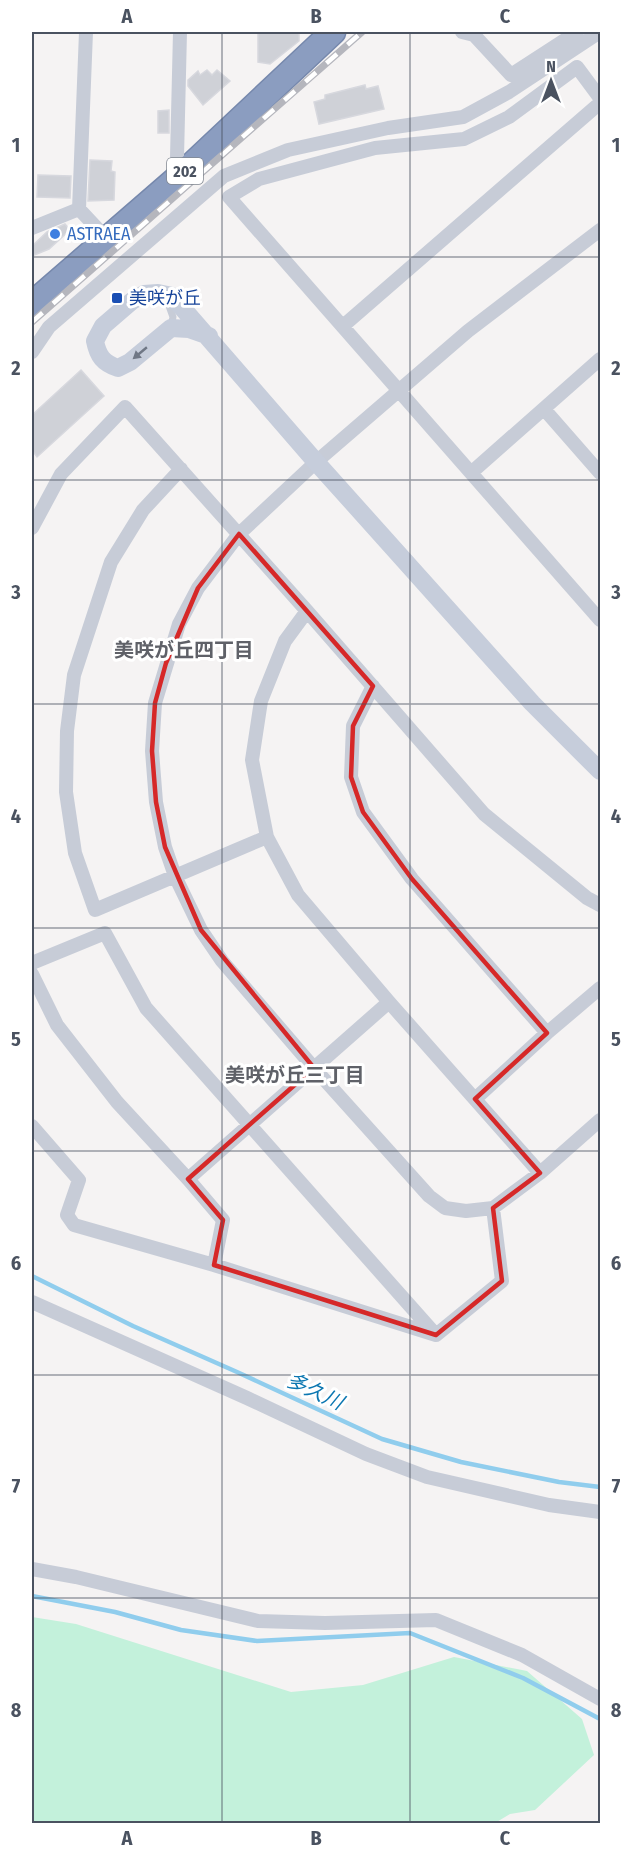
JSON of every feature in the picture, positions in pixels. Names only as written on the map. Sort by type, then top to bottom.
[{"type":"highway","name":"202","points":[[32,304],[182,174],[333,32]]},
{"type":"street","points":[[86,32],[79,209],[108,240]]},
{"type":"street","points":[[180,32],[177,157],[182,174]]},
{"type":"street","points":[[462,32],[482,35],[511,75],[577,32]]},
{"type":"street","points":[[32,352],[49,327],[224,176],[288,150],[388,129],[463,117],[509,92],[600,32]]},
{"type":"street","points":[[343,326],[600,100],[577,67],[509,117],[464,138],[375,148],[259,179],[229,197],[600,621]]},
{"type":"street","points":[[32,228],[79,209]]},
{"type":"street","points":[[600,230],[468,331],[316,462],[239,534],[198,588],[179,624],[155,703],[152,751],[156,802],[165,847],[201,930],[222,961],[429,1196],[445,1208],[466,1211],[493,1208],[540,1173],[600,1120]]},
{"type":"street","points":[[209,336],[189,329],[171,328],[130,362],[118,368],[105,363],[97,352],[94,341],[103,326],[132,301],[144,294],[158,293],[172,296],[209,336],[316,462],[532,703],[600,771]]},
{"type":"street","points":[[471,472],[600,359]]},
{"type":"street","points":[[32,528],[38,501],[125,407],[484,814],[587,898],[600,905]]},
{"type":"street","points":[[544,409],[600,473]]},
{"type":"street","points":[[181,469],[142,510],[111,562],[74,675],[67,731],[66,792],[75,853],[94,910],[267,837]]},
{"type":"street","points":[[307,611],[285,640],[261,700],[252,760],[267,837],[298,895],[540,1173]]},
{"type":"street","points":[[373,686],[353,726],[351,777],[363,812],[412,879],[547,1033]]},
{"type":"street","points":[[32,963],[105,933],[146,1008],[436,1335]]},
{"type":"street","points":[[32,974],[57,1025],[117,1102],[223,1220],[214,1265]]},
{"type":"street","points":[[475,1099],[600,988]]},
{"type":"street","points":[[188,1179],[389,1002]]},
{"type":"street","points":[[32,1126],[79,1180],[67,1215],[74,1225],[214,1265],[436,1335]]},
{"type":"street","points":[[436,1335],[502,1281],[493,1208]]},
{"type":"street","points":[[32,1302],[366,1454],[427,1477],[549,1505],[600,1512]]},
{"type":"street","points":[[32,1569],[76,1577],[258,1621],[325,1623],[436,1620],[522,1655],[600,1699]]},
{"type":"lane","points":[[158,293],[170,305],[173,317],[171,328]]},
{"type":"highlighted area","points":[[239,534],[373,686],[353,726],[351,777],[363,812],[412,879],[547,1033],[475,1099],[540,1173],[493,1208],[502,1281],[436,1335],[214,1265],[223,1220],[188,1179],[314,1068],[201,930],[165,847],[156,802],[152,751],[155,703],[166,663],[198,588]]},
{"type":"green space","points":[[32,1617],[76,1624],[291,1692],[363,1685],[454,1657],[527,1671],[582,1719],[594,1755],[535,1810],[510,1814],[495,1823],[32,1823]]},
{"type":"building","points":[[258,32],[299,32],[299,41],[270,64],[258,62]]},
{"type":"building","points":[[207,70],[212,75],[217,70],[230,81],[203,105],[188,86],[188,80],[198,71],[200,75]]},
{"type":"building","points":[[365,85],[366,89],[378,86],[384,109],[319,124],[314,102],[325,99],[325,95]]},
{"type":"building","points":[[169,110],[169,133],[158,133],[158,111]]},
{"type":"building","points":[[90,160],[112,161],[111,171],[115,172],[114,200],[88,201]]},
{"type":"building","points":[[38,175],[71,176],[70,198],[37,197]]},
{"type":"building","name":"ASTRAEA","points":[[65,224],[70,230],[49,249],[32,256],[32,246],[47,232]]},
{"type":"building","points":[[81,370],[104,396],[37,457],[32,450],[32,415]]},
{"type":"waterway","name":"多久川","points":[[32,1276],[133,1326],[382,1439],[461,1462],[559,1482],[600,1487]]},
{"type":"waterway","points":[[32,1596],[115,1612],[181,1630],[257,1641],[410,1633],[523,1678],[600,1719]]},
{"type":"railway","points":[[32,322],[362,32]]},
{"type":"place","name":"ASTRAEA","points":[[55,234]]},
{"type":"place","name":"美咲が丘","points":[[117,298]]},
{"type":"district","name":"美咲が丘四丁目","points":[[184,650]]},
{"type":"district","name":"美咲が丘三丁目","points":[[295,1075]]}]
